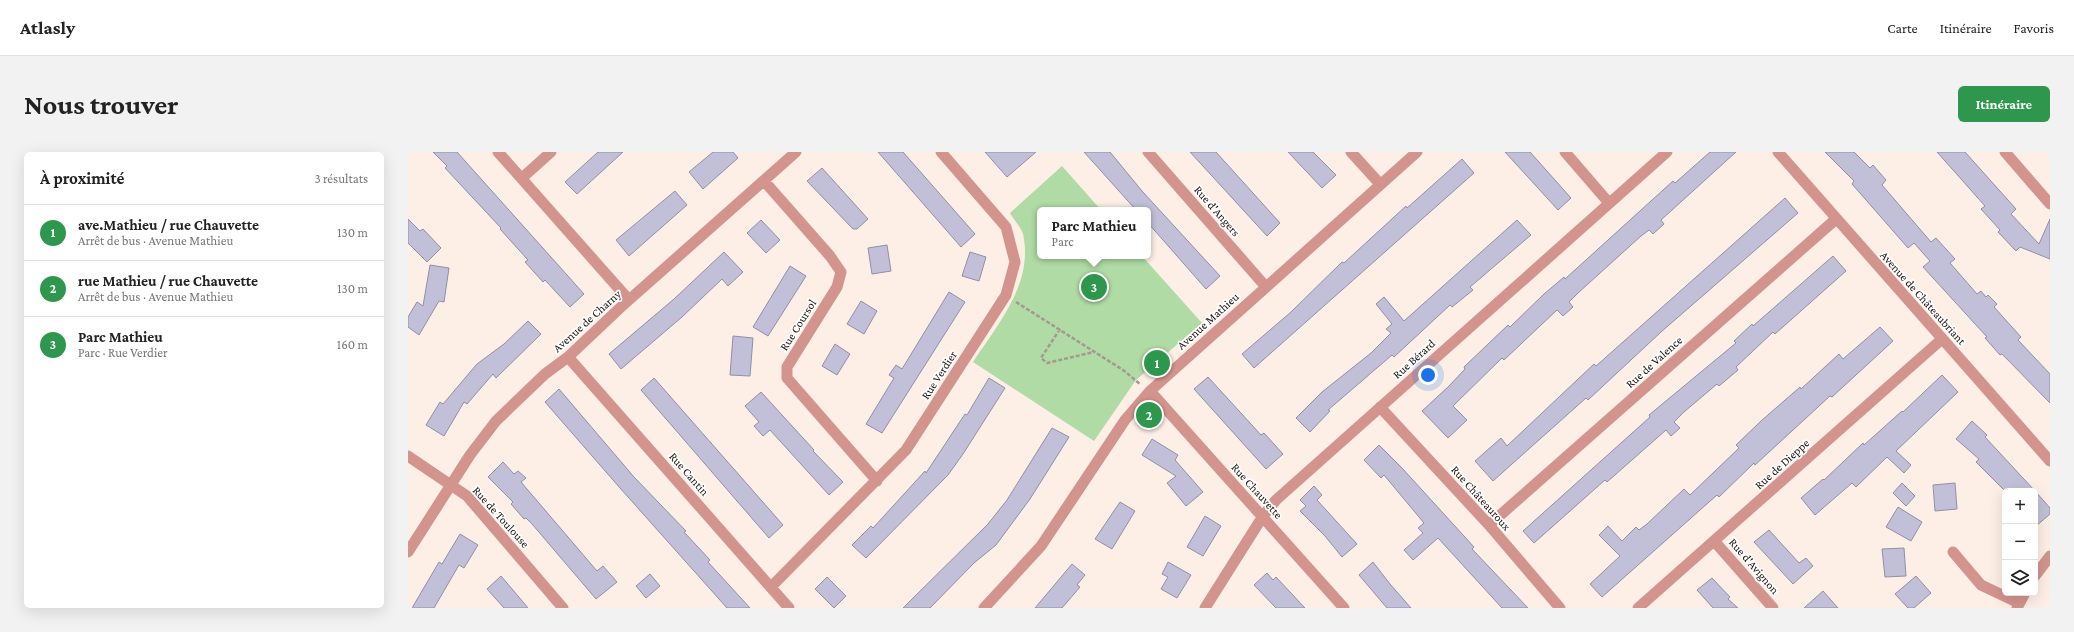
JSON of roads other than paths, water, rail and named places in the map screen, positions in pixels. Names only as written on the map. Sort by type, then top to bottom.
[{"type":"street","points":[[498,152],[629,300]]},
{"type":"street","points":[[522,178],[552,152]]},
{"type":"street","name":"Avenue de Charny","points":[[408,552],[470,455],[496,421],[545,374],[568,357],[629,300],[796,152]]},
{"type":"street","name":"Rue Verdier","points":[[771,587],[906,450],[1006,295],[1015,262],[1006,226],[941,152]]},
{"type":"street","name":"Rue d'Angers","points":[[1148,152],[1266,287]]},
{"type":"street","points":[[1351,152],[1380,184]]},
{"type":"street","name":"Avenue Mathieu","points":[[984,608],[1041,546],[1125,420],[1150,391],[1417,152]]},
{"type":"street","points":[[1565,152],[1609,203]]},
{"type":"street","name":"Rue Bérard","points":[[1205,608],[1263,516],[1276,500],[1667,152]]},
{"type":"street","name":"Avenue de Châteaubriant","points":[[1778,152],[2050,461]]},
{"type":"street","points":[[2005,152],[2050,204]]},
{"type":"street","name":"Rue Coursol","points":[[764,181],[830,256],[840,272],[837,287],[787,366],[787,378],[877,481]]},
{"type":"street","name":"Rue de Valence","points":[[1489,526],[1836,219]]},
{"type":"street","name":"Rue de Dieppe","points":[[1638,608],[1942,339]]},
{"type":"street","name":"Rue Cantin","points":[[568,357],[789,608]]},
{"type":"street","name":"Rue Chauvette","points":[[1150,391],[1344,608]]},
{"type":"street","name":"Rue Châteauroux","points":[[1380,407],[1489,526],[1560,608]]},
{"type":"street","name":"Rue de Toulouse","points":[[408,456],[467,496],[563,608]]},
{"type":"street","name":"Rue d'Avignon","points":[[1714,542],[1773,608]]},
{"type":"street","points":[[1953,552],[1981,585],[2018,606],[2023,596]]},
{"type":"street","points":[[2038,572],[2050,556]]},
{"type":"place","name":"Parc Mathieu","points":[[1094,287]]},
{"type":"place","name":"ave.Mathieu / rue Chauvette","points":[[1157,363]]},
{"type":"place","name":"rue Mathieu / rue Chauvette","points":[[1149,415]]}]
